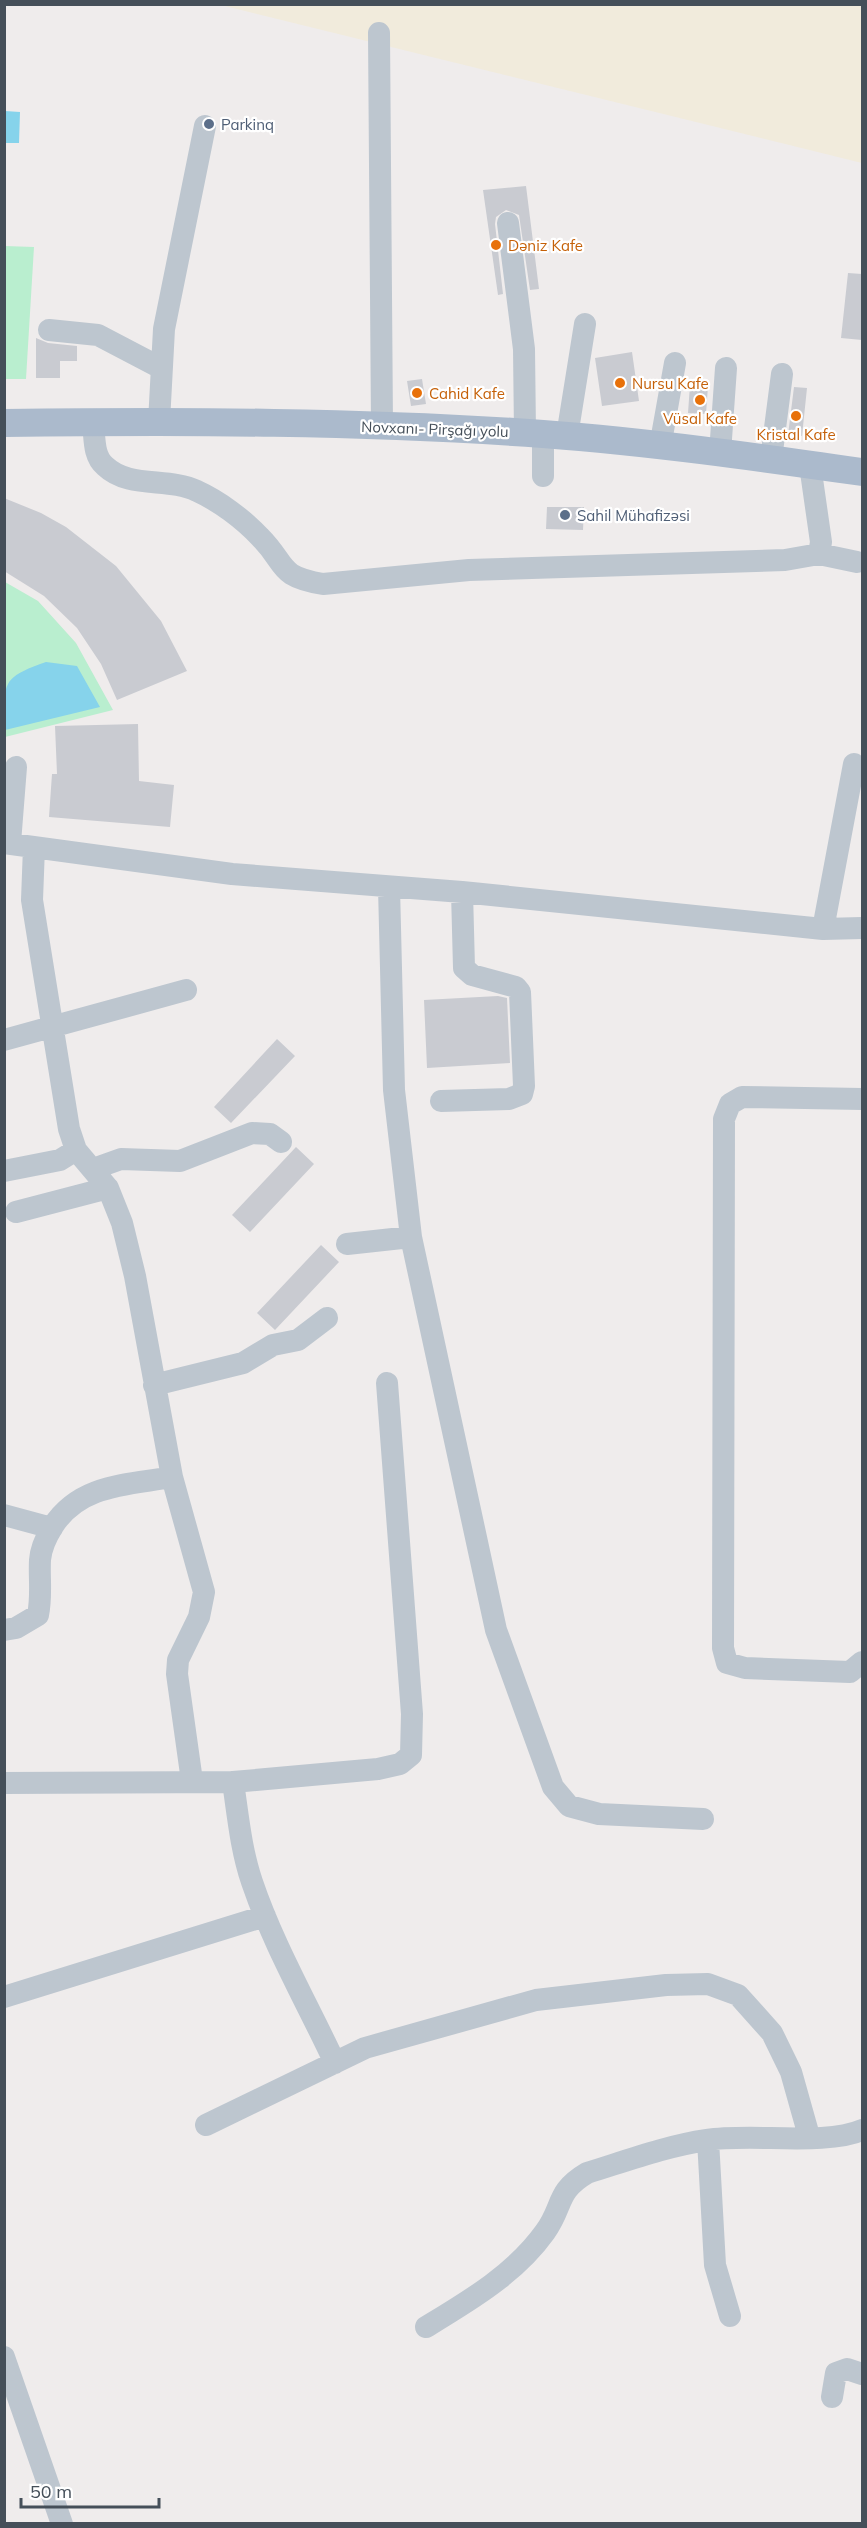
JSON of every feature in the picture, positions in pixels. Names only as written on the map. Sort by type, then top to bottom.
[{"type":"main road","name":"Novxanı- Pirşağı yolu","points":[[4,423],[159,422],[382,426],[545,434],[771,459],[862,472]]},
{"type":"street","points":[[379,33],[382,426]]},
{"type":"street","points":[[159,422],[161,368],[168,300],[205,126]]},
{"type":"street","points":[[508,223],[524,349],[545,434],[543,476]]},
{"type":"street","points":[[545,434],[585,324]]},
{"type":"street","points":[[49,330],[98,335],[161,368]]},
{"type":"street","points":[[660,447],[675,363]]},
{"type":"street","points":[[720,453],[726,368]]},
{"type":"street","points":[[771,459],[782,374]]},
{"type":"street","points":[[93,423],[97,455],[104,465],[120,477],[196,490],[242,520],[262,538],[285,570],[300,580],[323,584],[469,570],[785,560],[819,554],[856,562]]},
{"type":"street","points":[[810,465],[820,542],[819,554]]},
{"type":"street","points":[[824,929],[854,764]]},
{"type":"street","points":[[16,767],[7,843],[232,874],[462,892],[824,929],[862,928]]},
{"type":"street","points":[[34,847],[32,900],[69,1129],[76,1150],[108,1188],[122,1223],[135,1276],[172,1477],[204,1592],[199,1617],[178,1660],[177,1674],[192,1781]]},
{"type":"street","points":[[389,887],[394,1090],[411,1237],[496,1630],[553,1787],[569,1806],[599,1814],[703,1819]]},
{"type":"street","points":[[441,1101],[509,1099],[522,1094],[524,1086],[520,992],[516,987],[472,975],[464,968],[462,892]]},
{"type":"street","points":[[4,1040],[186,990]]},
{"type":"street","points":[[862,1100],[742,1097],[730,1104],[724,1119],[723,1636],[727,1663],[745,1668],[850,1672],[862,1662]]},
{"type":"street","points":[[93,1169],[121,1159],[180,1161],[252,1133],[270,1134],[281,1142]]},
{"type":"street","points":[[4,1171],[60,1160],[76,1150]]},
{"type":"street","points":[[16,1212],[108,1188]]},
{"type":"street","points":[[347,1244],[411,1237]]},
{"type":"street","points":[[154,1385],[243,1363],[273,1345],[298,1340],[327,1317]]},
{"type":"street","points":[[4,1783],[233,1782],[378,1769],[400,1764],[411,1755],[412,1714],[387,1383]]},
{"type":"street","points":[[4,1630],[16,1628],[38,1615],[41,1601],[40,1559],[45,1539],[61,1513],[82,1496],[96,1491],[172,1477]]},
{"type":"street","points":[[4,1515],[52,1528]]},
{"type":"street","points":[[233,1782],[242,1842],[265,1916],[335,2063]]},
{"type":"street","points":[[4,1997],[265,1916]]},
{"type":"street","points":[[206,2125],[366,2048],[536,2000],[666,1985],[708,1984],[738,1995],[772,2034],[791,2072],[809,2136]]},
{"type":"street","points":[[426,2327],[492,2286],[547,2230],[570,2182],[587,2173],[708,2140],[853,2134],[862,2130]]},
{"type":"street","points":[[708,2140],[715,2265],[730,2316]]},
{"type":"street","points":[[4,2357],[62,2523]]},
{"type":"street","points":[[832,2397],[836,2373],[840,2370],[862,2374]]},
{"type":"green space","points":[[5,246],[34,247],[26,379],[5,379]]},
{"type":"green space","points":[[5,582],[38,601],[76,643],[113,710],[5,737]]},
{"type":"sand","points":[[221,5],[862,5],[862,163]]},
{"type":"water","points":[[5,111],[20,112],[19,143],[5,143]]},
{"type":"water","points":[[46,662],[77,666],[100,707],[5,730],[5,692],[8,684],[20,673]]},
{"type":"building","points":[[526,186],[539,289],[530,290],[519,215],[506,210],[496,217],[495,224],[503,294],[498,295],[483,190]]},
{"type":"building","points":[[848,273],[862,274],[862,340],[841,338]]},
{"type":"building","points":[[36,338],[48,343],[77,346],[77,361],[60,361],[60,378],[36,378]]},
{"type":"building","points":[[632,352],[639,401],[602,406],[595,358]]},
{"type":"building","points":[[422,379],[426,404],[411,406],[407,381]]},
{"type":"building","points":[[690,385],[708,386],[706,414],[688,413]]},
{"type":"building","points":[[794,387],[807,388],[802,436],[788,435]]},
{"type":"building","points":[[4,498],[41,513],[66,527],[116,566],[161,621],[187,671],[117,700],[101,664],[77,628],[44,596],[4,571]]},
{"type":"building","points":[[547,507],[584,507],[583,530],[546,529]]},
{"type":"building","points":[[138,724],[139,781],[174,785],[170,827],[49,817],[52,774],[57,774],[55,726]]},
{"type":"building","points":[[498,996],[507,998],[510,1063],[427,1068],[424,1000]]},
{"type":"building","points":[[277,1039],[295,1056],[231,1123],[214,1107]]},
{"type":"building","points":[[296,1147],[314,1164],[250,1232],[232,1215]]},
{"type":"building","points":[[321,1245],[339,1262],[275,1330],[257,1313]]},
{"type":"place","name":"Parkinq","points":[[209,124]]},
{"type":"place","name":"Dəniz Kafe","points":[[496,245]]},
{"type":"place","name":"Nursu Kafe","points":[[620,383]]},
{"type":"place","name":"Cahid Kafe","points":[[417,393]]},
{"type":"place","name":"Vüsal Kafe","points":[[700,400]]},
{"type":"place","name":"Kristal Kafe","points":[[796,416]]},
{"type":"place","name":"Sahil Mühafizəsi","points":[[565,515]]}]
